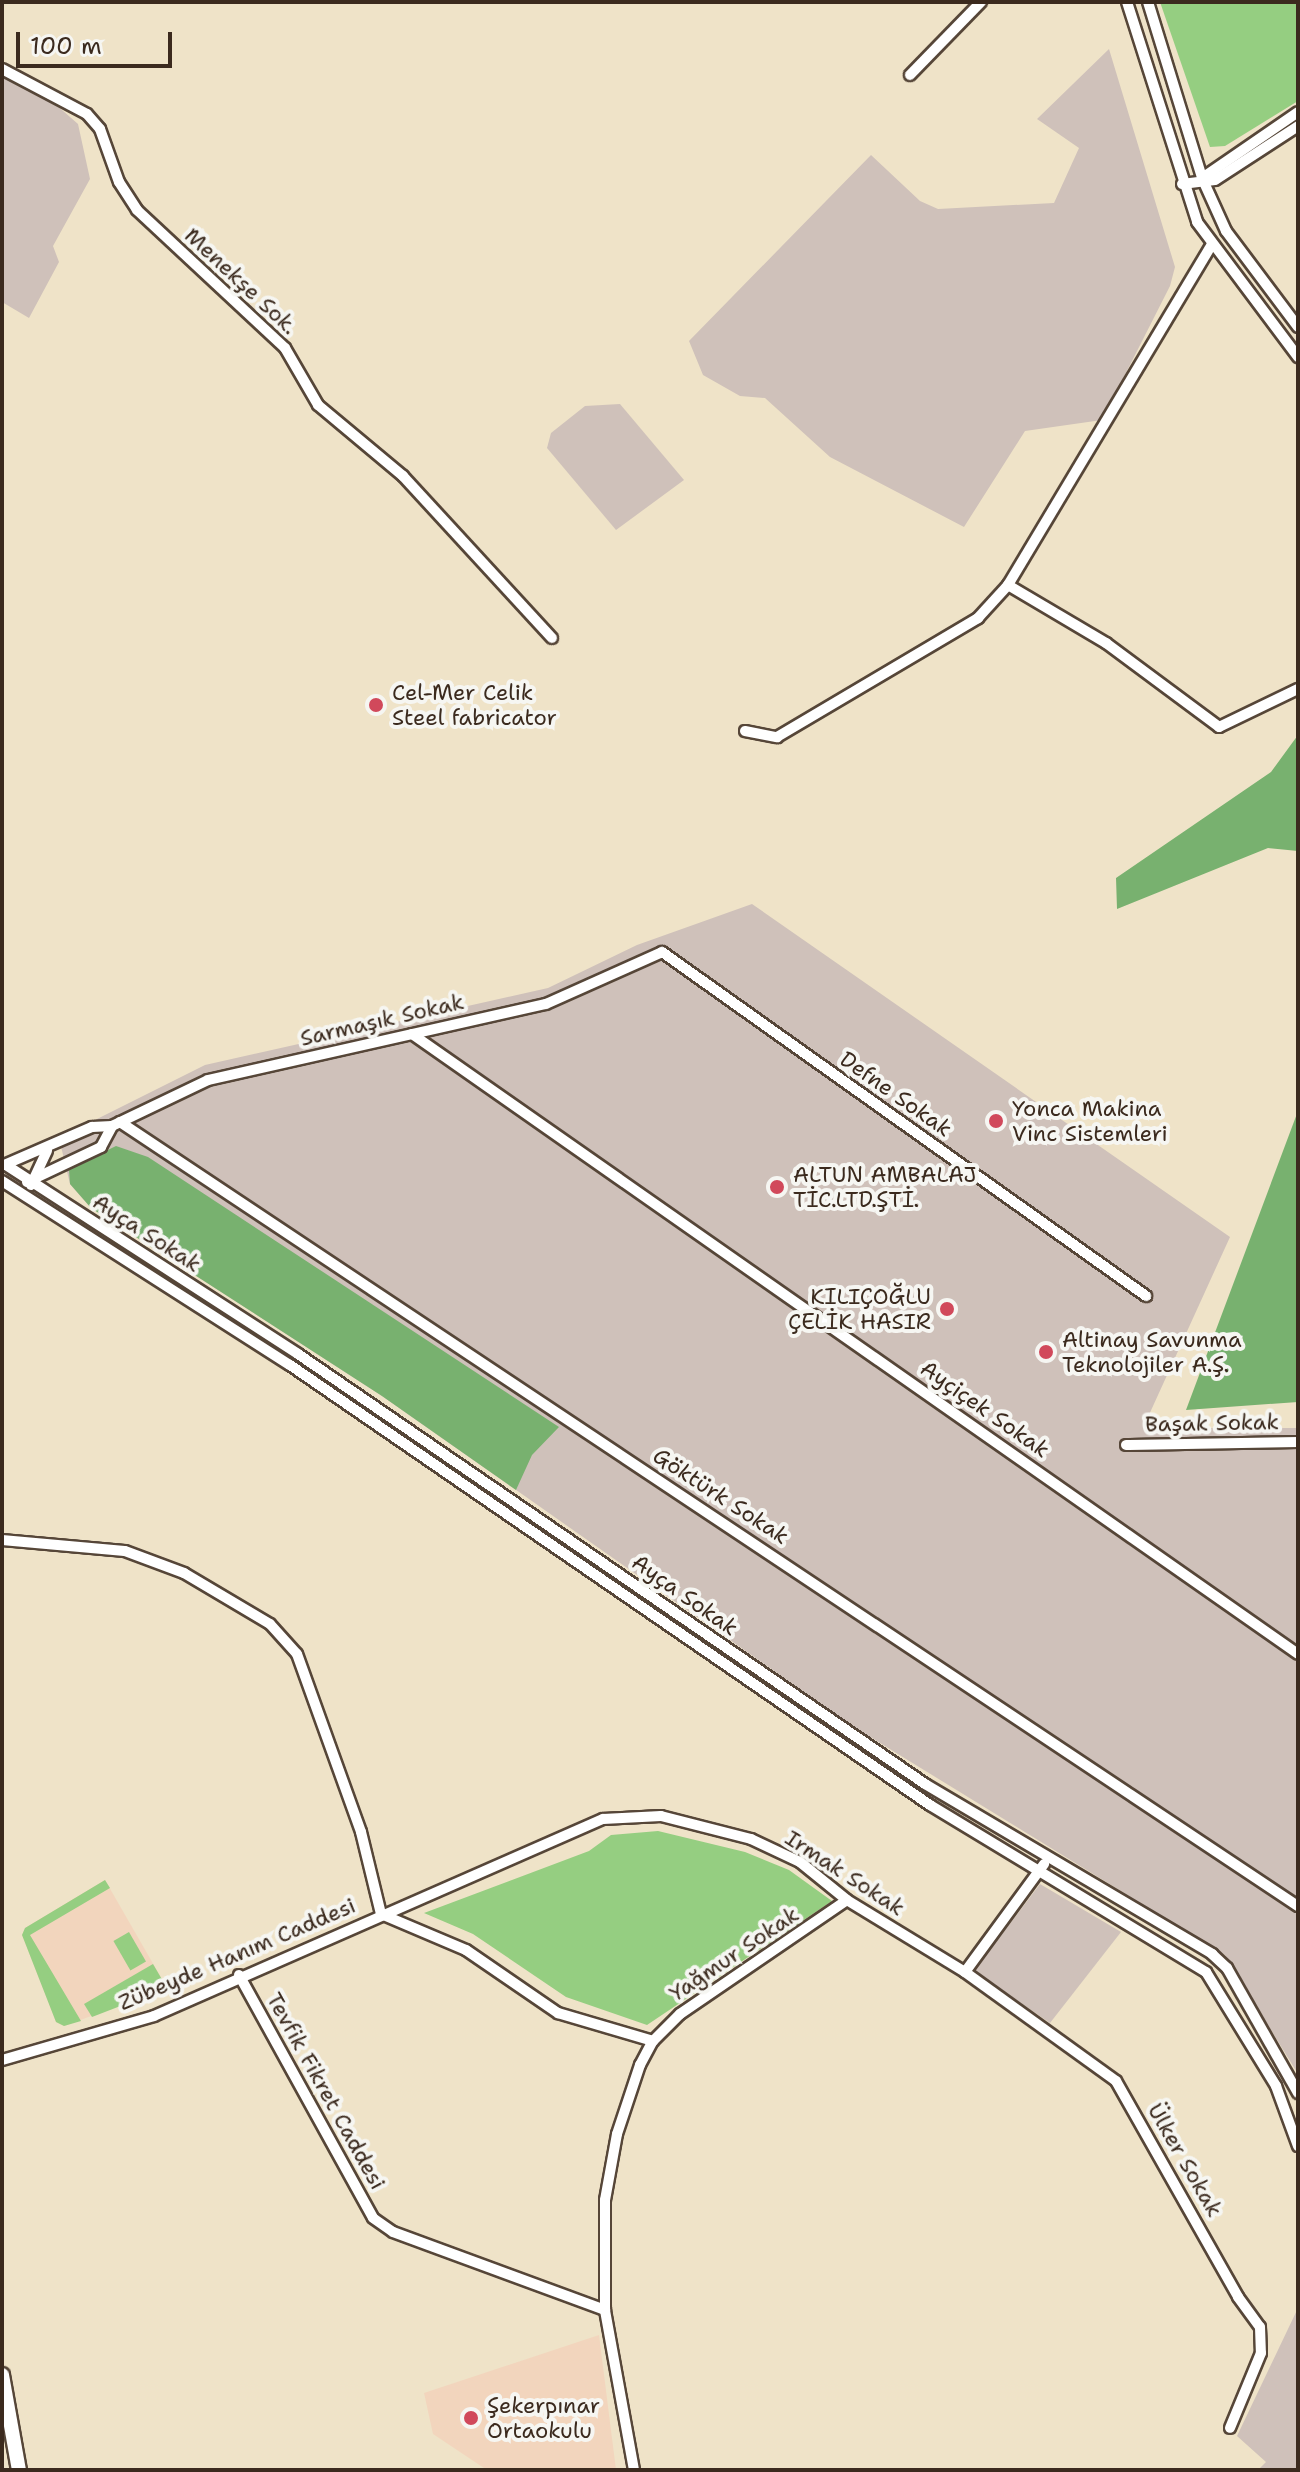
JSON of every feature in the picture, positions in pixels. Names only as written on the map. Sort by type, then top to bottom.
[{"type":"main road","points":[[2,2375],[19,2470]]},
{"type":"street","points":[[910,75],[981,2]]},
{"type":"street","points":[[1127,2],[1182,184],[1212,244],[1298,357]]},
{"type":"street","points":[[1148,2],[1202,178],[1229,236],[1298,327]]},
{"type":"street","name":"Menekşe Sok.","points":[[2,69],[87,114],[100,129],[119,182],[137,210],[285,348],[318,405],[403,476],[552,638]]},
{"type":"street","points":[[1182,184],[1202,178],[1298,112]]},
{"type":"street","points":[[1202,178],[1215,180],[1298,126]]},
{"type":"street","points":[[745,731],[777,737],[978,618],[1008,585],[1212,244]]},
{"type":"street","points":[[1008,585],[1106,643],[1219,727],[1298,689]]},
{"type":"street","name":"Sarmaşık Sokak","points":[[4,1165],[92,1127],[116,1124],[208,1080],[546,1004],[662,952]]},
{"type":"street","name":"Defne Sokak","points":[[662,952],[1146,1296]]},
{"type":"street","name":"Ayçiçek Sokak","points":[[412,1034],[1298,1654]]},
{"type":"street","name":"Sarmaşık Sokak","points":[[5,1182],[30,1181],[58,1170],[101,1147],[116,1124]]},
{"type":"street","name":"Göktürk Sokak","points":[[116,1124],[1298,1906]]},
{"type":"street","points":[[45,1206],[30,1181],[48,1148]]},
{"type":"street","name":"Ayça Sokak","points":[[4,1165],[298,1354],[925,1784],[1212,1954],[1227,1968],[1298,2093]]},
{"type":"street","points":[[57,1197],[51,1181],[58,1170]]},
{"type":"street","name":"Ayça Sokak","points":[[5,1182],[290,1365],[837,1742],[1206,1972],[1276,2086],[1298,2146]]},
{"type":"street","name":"Başak Sokak","points":[[1126,1445],[1298,1442]]},
{"type":"street","points":[[2,1540],[125,1551],[184,1573],[270,1624],[297,1654],[361,1832],[381,1914]]},
{"type":"street","points":[[561,1551],[569,1540]]},
{"type":"street","name":"Irmak Sokak","points":[[381,1914],[603,1819],[661,1816],[751,1839],[800,1862],[847,1900],[965,1972]]},
{"type":"street","points":[[965,1972],[1048,1858]]},
{"type":"street","name":"Yağmur Sokak","points":[[634,2470],[605,2310],[605,2200],[617,2134],[653,2041],[680,2014],[847,1900]]},
{"type":"street","name":"Zübeyde Hanım Caddesi","points":[[2,2060],[154,2016],[239,1975],[381,1914],[466,1950],[558,2013],[653,2041]]},
{"type":"street","name":"Ülker Sokak","points":[[965,1972],[1116,2081],[1238,2297],[1260,2327],[1261,2353],[1230,2428]]},
{"type":"street","name":"Tevfik Fikret Caddesi","points":[[239,1975],[373,2218],[393,2232],[605,2310]]},
{"type":"shaded area","points":[[1109,49],[1175,267],[1170,286],[1102,420],[1025,431],[964,527],[830,457],[765,398],[740,396],[703,375],[689,341],[871,155],[920,201],[938,209],[1054,203],[1079,148],[1037,119]]},
{"type":"shaded area","points":[[2,76],[54,103],[78,124],[90,179],[53,246],[59,262],[29,318],[2,302]]},
{"type":"shaded area","points":[[620,404],[684,480],[616,530],[547,448],[551,433],[585,406]]},
{"type":"shaded area","points":[[752,904],[1230,1237],[1143,1428],[1298,1428],[1298,2074],[1225,1955],[854,1727],[382,1396],[91,1208],[70,1184],[59,1138],[205,1065],[548,988],[637,945]]},
{"type":"shaded area","points":[[105,1880],[167,1988],[64,2026],[56,2022],[22,1935],[25,1928]]},
{"type":"shaded area","points":[[1040,1884],[1121,1932],[1050,2023],[974,1971]]},
{"type":"shaded area","points":[[1298,2308],[1298,2470],[1258,2470],[1266,2462],[1237,2436]]},
{"type":"shaded area","points":[[599,2335],[616,2470],[487,2470],[433,2434],[424,2393]]},
{"type":"green space","points":[[1160,2],[1298,2],[1298,101],[1225,146],[1210,147]]},
{"type":"green space","points":[[1298,735],[1298,851],[1268,848],[1117,909],[1116,878],[1271,772]]},
{"type":"green space","points":[[1298,1111],[1298,1402],[1186,1410]]},
{"type":"green space","points":[[116,1146],[148,1157],[559,1427],[532,1455],[516,1490],[382,1396],[91,1208],[70,1184],[69,1169]]},
{"type":"green space","points":[[658,1831],[745,1852],[789,1870],[832,1901],[647,2025],[566,1997],[473,1934],[424,1913],[589,1851],[611,1835]]},
{"type":"green space","points":[[105,1880],[110,1888],[30,1935],[81,2021],[64,2026],[56,2022],[22,1935],[25,1928]]},
{"type":"green space","points":[[129,1932],[146,1961],[130,1970],[113,1941]]},
{"type":"green space","points":[[153,1964],[167,1988],[92,2017],[84,2004]]},
{"type":"place","name":"Cel-Mer Celik Steel fabricator","points":[[376,705]]},
{"type":"place","name":"Yonca Makina Vinc Sistemleri","points":[[996,1121]]},
{"type":"place","name":"ALTUN AMBALAJ TİC.LTD.ŞTİ.","points":[[777,1187]]},
{"type":"place","name":"KILIÇOĞLU ÇELİK HASIR","points":[[947,1309]]},
{"type":"place","name":"Altinay Savunma Teknolojiler A.Ş.","points":[[1046,1352]]},
{"type":"place","name":"Şekerpınar Ortaokulu","points":[[471,2418]]}]
